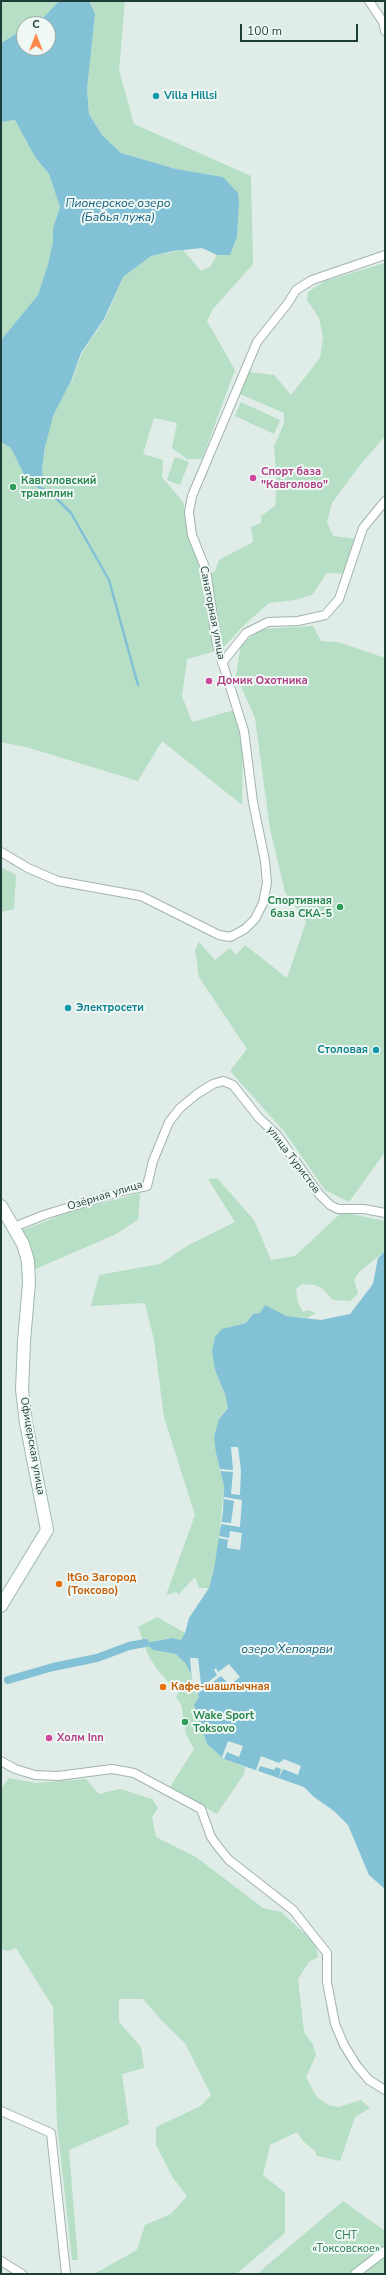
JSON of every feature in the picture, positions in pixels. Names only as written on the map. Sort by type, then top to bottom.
[{"type":"street","points":[[369,1],[383,22],[385,31]]},
{"type":"street","name":"Санаторная улица","points":[[1,852],[28,868],[58,881],[141,896],[219,935],[230,937],[245,929],[256,919],[263,903],[267,883],[265,861],[253,802],[244,731],[222,663],[210,608],[206,570],[192,535],[189,523],[192,496],[202,469],[257,342],[288,303],[296,290],[312,280],[385,254]]},
{"type":"street","points":[[222,663],[246,633],[268,622],[298,621],[325,615],[339,600],[363,528],[379,506],[385,501]]},
{"type":"street","name":"улица Туристов","points":[[213,1084],[223,1081],[232,1085],[259,1118],[277,1135],[319,1194],[330,1205],[338,1209],[364,1209],[385,1213]]},
{"type":"street","name":"Озёрная улица","points":[[14,1227],[44,1215],[122,1191],[147,1186],[155,1155],[169,1122],[180,1108],[213,1084]]},
{"type":"street","name":"Офицерская улица","points":[[1,1206],[23,1244],[28,1261],[29,1283],[24,1341],[22,1390],[26,1423],[47,1530],[1,1606]]},
{"type":"street","points":[[1,1761],[15,1769],[35,1775],[58,1776],[112,1769],[134,1773],[201,1809],[210,1838],[218,1848],[229,1860],[293,1910],[327,1953],[327,1982],[334,2024],[344,2045],[357,2066],[368,2080],[385,2090]]},
{"type":"street","points":[[1,2112],[51,2133],[66,2274]]},
{"type":"street","points":[[355,2274],[385,2251]]},
{"type":"street","points":[[1,2261],[22,2274]]},
{"type":"green space","points":[[1,1],[59,1],[45,16],[16,16],[16,34],[1,43]]},
{"type":"green space","points":[[89,1],[125,1],[119,70],[134,124],[251,176],[253,264],[213,309],[207,321],[235,370],[202,459],[187,459],[172,448],[177,423],[154,418],[143,454],[163,460],[162,477],[183,502],[192,544],[202,561],[216,651],[187,659],[182,696],[192,722],[234,710],[243,731],[242,805],[162,741],[138,781],[26,747],[1,742],[1,442],[11,448],[28,483],[42,470],[48,430],[53,416],[71,381],[76,384],[72,380],[82,353],[105,319],[123,277],[151,256],[183,250],[201,271],[210,267],[217,255],[230,255],[237,237],[239,205],[223,177],[176,169],[121,153],[102,135],[89,114],[87,89],[88,59],[95,14]]},
{"type":"green space","points":[[15,120],[35,157],[49,174],[60,207],[53,228],[53,242],[48,264],[38,295],[1,340],[1,122]]},
{"type":"green space","points":[[385,263],[385,436],[360,465],[332,503],[327,522],[333,536],[358,539],[347,574],[327,573],[312,595],[295,600],[269,603],[242,627],[225,646],[220,647],[210,575],[215,571],[219,560],[253,542],[251,527],[261,523],[261,516],[275,506],[277,482],[274,447],[284,423],[284,413],[240,394],[248,372],[274,375],[291,395],[320,358],[323,337],[319,318],[307,300],[308,292],[325,281]]},
{"type":"green space","points":[[241,402],[280,420],[274,434],[235,416]]},
{"type":"green space","points":[[175,457],[189,462],[180,485],[167,480]]},
{"type":"green space","name":"Спортивная база СКА-5","points":[[313,626],[321,641],[338,642],[385,658],[385,1152],[349,1202],[325,1190],[284,1131],[230,1071],[247,1049],[199,977],[195,950],[199,942],[215,960],[230,948],[236,955],[245,945],[287,978],[306,922],[285,892],[270,829],[255,718],[236,675],[241,644],[262,629]]},
{"type":"green space","points":[[1,867],[16,875],[14,909],[1,912]]},
{"type":"green space","points":[[217,1178],[254,1220],[271,1260],[295,1256],[342,1212],[385,1221],[385,1251],[359,1272],[354,1280],[358,1294],[350,1301],[333,1300],[323,1289],[315,1285],[302,1284],[296,1289],[298,1303],[303,1312],[307,1310],[316,1313],[307,1318],[286,1316],[265,1306],[260,1313],[253,1314],[246,1323],[222,1329],[215,1370],[225,1394],[228,1407],[219,1419],[216,1453],[224,1486],[217,1560],[209,1588],[199,1588],[195,1577],[179,1594],[176,1592],[166,1595],[195,1515],[164,1417],[154,1340],[145,1303],[91,1306],[99,1275],[160,1264],[187,1246],[235,1222],[208,1179]]},
{"type":"green space","points":[[140,1193],[138,1220],[114,1235],[33,1270],[32,1249],[23,1230],[75,1210]]},
{"type":"green space","points":[[157,1617],[185,1633],[181,1640],[172,1638],[153,1641],[153,1650],[176,1654],[186,1664],[199,1697],[194,1705],[207,1744],[224,1759],[245,1767],[244,1774],[217,1814],[170,1787],[194,1749],[186,1734],[181,1704],[176,1697],[178,1693],[156,1668],[148,1655],[138,1627]]},
{"type":"green space","points":[[9,1778],[36,1783],[86,1779],[99,1794],[120,1789],[152,1799],[158,1808],[152,1817],[156,1837],[196,1857],[263,1908],[281,1912],[315,1943],[318,1957],[309,1962],[298,1979],[304,2032],[313,2045],[316,2055],[306,2077],[316,2096],[328,2105],[339,2107],[361,2100],[370,2108],[355,2117],[340,2161],[317,2156],[315,2151],[303,2141],[297,2132],[270,2145],[263,2175],[285,2193],[285,2233],[236,2274],[94,2274],[137,2250],[145,2225],[171,2214],[187,2196],[173,2178],[156,2145],[156,2127],[201,2106],[211,2095],[185,2043],[163,2022],[143,1999],[119,1999],[119,2022],[141,2047],[144,2068],[122,2074],[129,2124],[69,2150],[78,2260],[72,2260],[57,2123],[53,2007],[16,1948],[8,1951],[1,1949],[1,1788]]},
{"type":"green space","name":"СНТ «Токсовское»","points":[[343,2201],[385,2231],[385,2274],[257,2274]]},
{"type":"water","name":"Пионерское озеро (Бабья лужа)","points":[[59,1],[89,1],[95,14],[87,89],[89,114],[102,135],[121,153],[176,169],[223,177],[238,193],[239,205],[237,237],[230,255],[217,255],[202,248],[173,251],[151,256],[123,277],[104,319],[81,353],[71,381],[53,416],[45,447],[42,470],[45,484],[36,485],[28,483],[11,448],[1,442],[1,340],[38,295],[48,264],[53,242],[53,228],[60,207],[49,174],[35,157],[15,120],[1,122],[1,43],[16,34],[16,56],[56,56],[56,16],[45,16]]},
{"type":"water","name":"озеро Хепоярви","points":[[385,1251],[385,1889],[369,1875],[348,1825],[334,1811],[314,1797],[304,1787],[224,1759],[207,1744],[194,1705],[199,1697],[186,1664],[176,1654],[153,1650],[145,1643],[172,1638],[181,1640],[185,1633],[189,1618],[209,1588],[214,1569],[223,1512],[224,1486],[216,1453],[214,1437],[219,1419],[228,1408],[225,1394],[215,1370],[212,1351],[215,1337],[222,1329],[246,1323],[253,1314],[260,1313],[265,1305],[286,1316],[321,1320],[350,1314],[373,1284],[378,1258]]},
{"type":"pier","points":[[231,1447],[238,1447],[241,1470],[240,1495],[231,1494],[233,1472],[220,1471],[220,1469],[233,1470]]},
{"type":"pier","points":[[224,1497],[242,1500],[240,1527],[221,1524],[221,1522],[231,1523],[234,1501],[224,1499]]},
{"type":"pier","points":[[230,1531],[242,1533],[240,1550],[227,1548],[228,1540],[219,1538],[219,1536],[229,1538]]},
{"type":"pier","points":[[190,1658],[198,1658],[201,1684],[195,1685],[192,1682]]},
{"type":"pier","points":[[229,1664],[240,1677],[230,1685],[221,1676],[197,1694],[196,1692],[217,1675],[214,1670],[216,1668],[218,1672]]},
{"type":"pier","points":[[228,1741],[243,1746],[239,1757],[227,1752],[224,1759],[222,1757]]},
{"type":"pier","points":[[261,1756],[279,1763],[284,1759],[301,1766],[298,1775],[283,1769],[279,1778],[281,1769],[276,1767],[274,1770],[260,1766],[258,1771],[256,1770]]},
{"type":"waterway","points":[[36,485],[54,496],[71,513],[109,580],[138,685]]},
{"type":"waterway","points":[[8,1680],[53,1667],[97,1658],[129,1646],[145,1643]]},
{"type":"place","name":"Villa Hillsi","points":[[156,96]]},
{"type":"place","name":"Спорт база \"Кавголово\"","points":[[253,478]]},
{"type":"place","name":"Кавголовский трамплин","points":[[13,487]]},
{"type":"place","name":"Домик Охотника","points":[[209,681]]},
{"type":"place","name":"Спортивная база СКА-5","points":[[340,907]]},
{"type":"place","name":"Электросети","points":[[68,1008]]},
{"type":"place","name":"Столовая","points":[[376,1050]]},
{"type":"place","name":"ItGo Загород (Токсово)","points":[[59,1584]]},
{"type":"place","name":"Кафе-шашлычная","points":[[163,1687]]},
{"type":"place","name":"Wake Sport Toksovo","points":[[185,1722]]},
{"type":"place","name":"Холм Inn","points":[[49,1738]]}]
